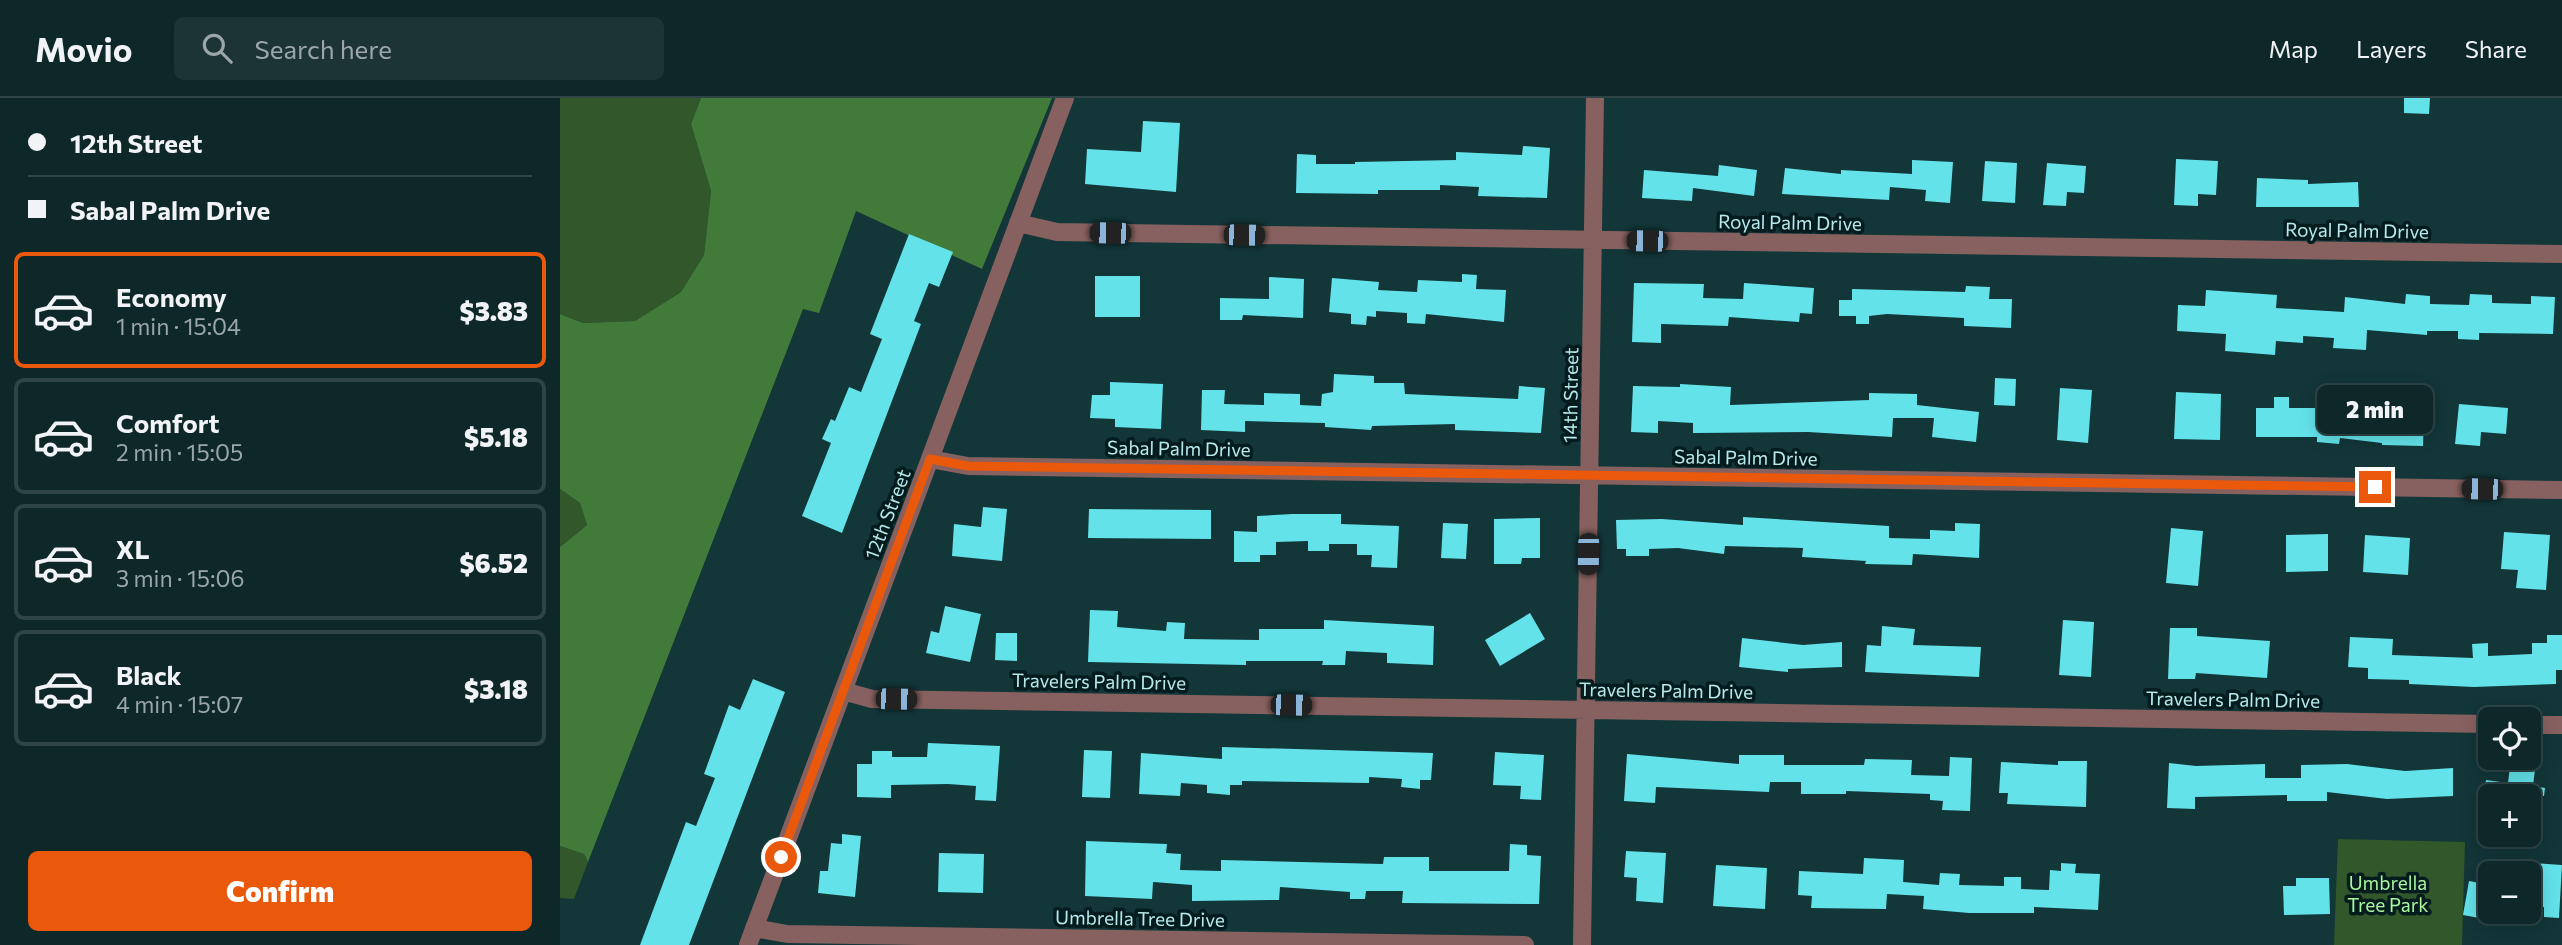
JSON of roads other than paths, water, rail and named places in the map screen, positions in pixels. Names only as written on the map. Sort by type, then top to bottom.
[{"type":"street","name":"12th Street","points":[[748,945],[1066,98]]},
{"type":"street","name":"14th Street","points":[[1582,945],[1595,98]]},
{"type":"street","name":"Royal Palm Drive","points":[[1018,223],[1056,232],[2562,254]]},
{"type":"street","name":"Sabal Palm Drive","points":[[930,459],[968,466],[2562,490]]},
{"type":"street","name":"Travelers Palm Drive","points":[[843,691],[872,699],[2478,724]]},
{"type":"street","points":[[2541,725],[2562,725]]},
{"type":"street","name":"Umbrella Tree Drive","points":[[754,928],[788,934],[1525,945]]},
{"type":"park label","name":"Umbrella Tree Park","points":[[2388,893]]}]
